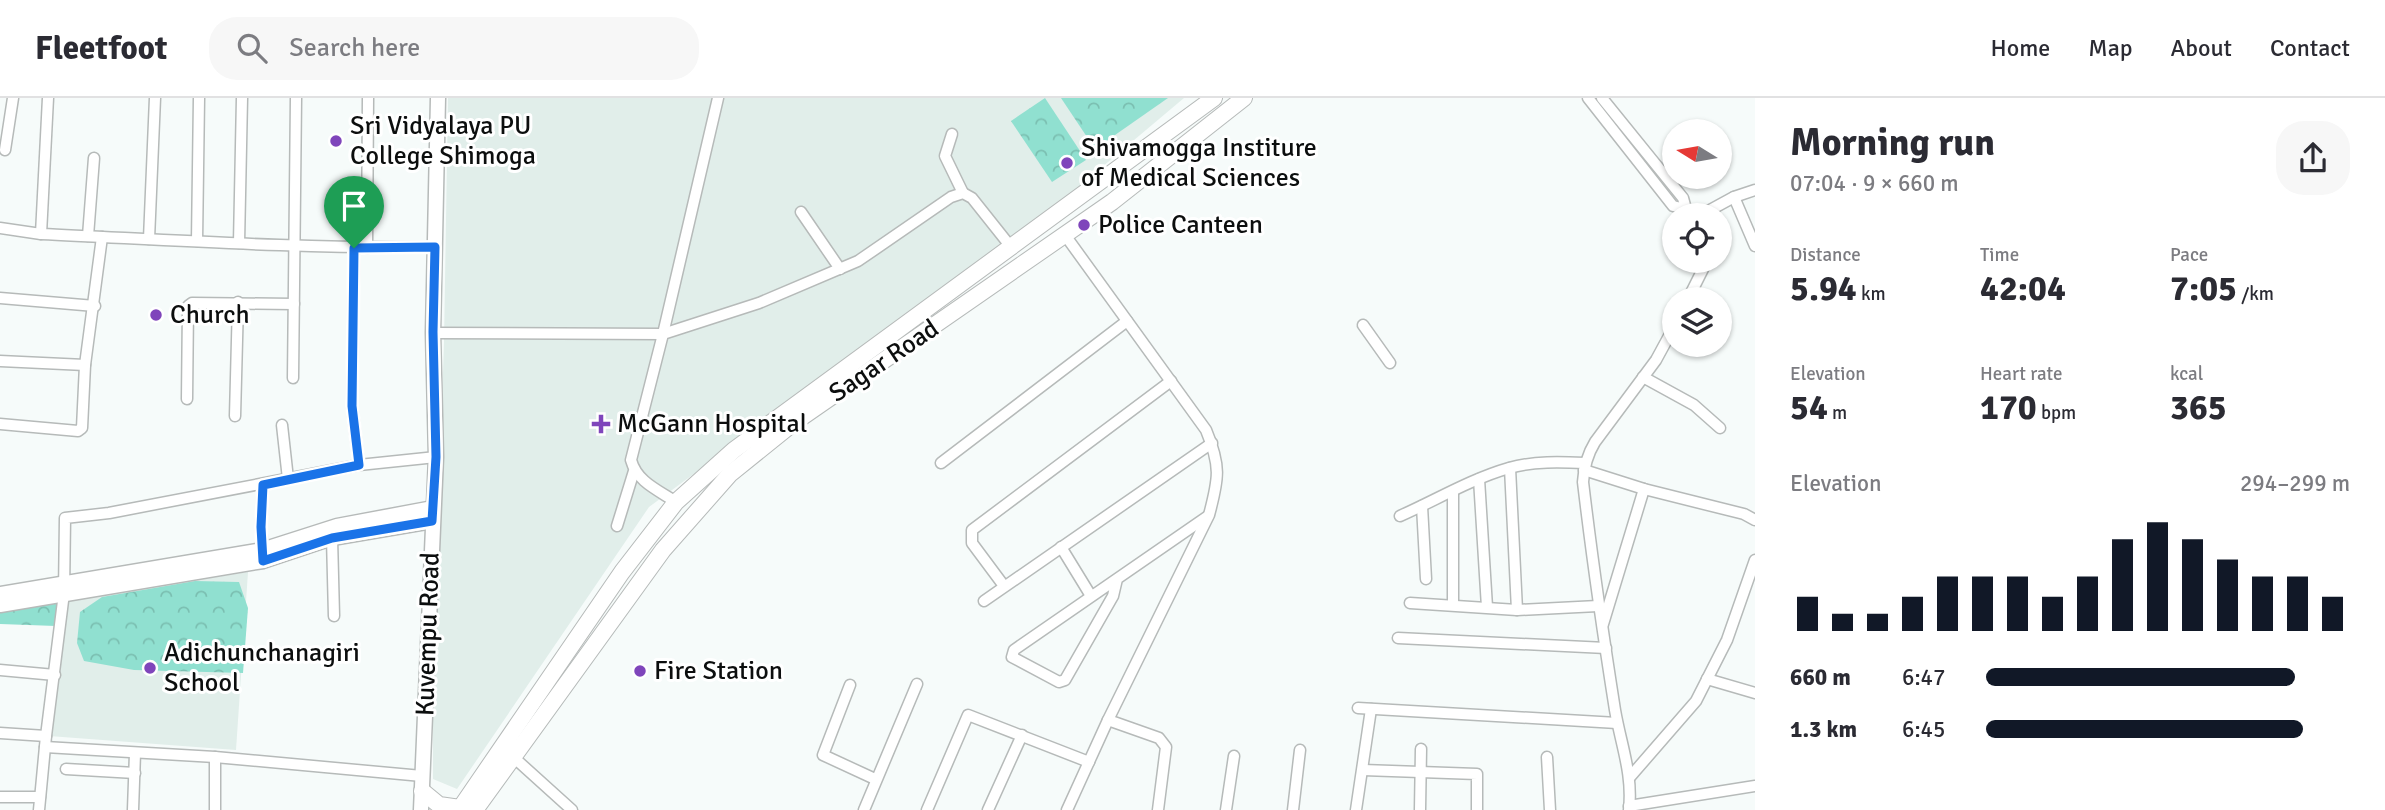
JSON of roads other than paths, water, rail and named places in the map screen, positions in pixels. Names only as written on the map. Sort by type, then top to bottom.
[{"type":"highway","name":"Sagar Road","points":[[508,753],[610,588],[676,502],[734,450],[1214,98]]},
{"type":"highway","name":"Sagar Road","points":[[465,810],[663,550],[730,474],[792,424],[1112,202],[1244,98]]},
{"type":"highway","points":[[422,784],[439,805],[465,810]]},
{"type":"main road","name":"Kuvempu Road","points":[[421,810],[436,457],[433,332],[438,98]]},
{"type":"main road","points":[[0,594],[64,588],[262,555],[432,514]]},
{"type":"main road","points":[[262,555],[337,526],[432,514]]},
{"type":"main road","points":[[0,605],[64,588]]},
{"type":"street","points":[[5,150],[13,98]]},
{"type":"street","points":[[41,234],[48,98]]},
{"type":"street","points":[[149,239],[155,98]]},
{"type":"street","points":[[197,241],[200,98]]},
{"type":"street","points":[[239,243],[242,98]]},
{"type":"street","points":[[293,378],[296,98]]},
{"type":"street","points":[[367,248],[368,98]]},
{"type":"street","points":[[676,502],[642,480],[634,471],[631,460],[718,98]]},
{"type":"street","points":[[1588,98],[1671,203]]},
{"type":"street","points":[[1602,98],[1686,203]]},
{"type":"street","points":[[952,134],[945,156],[963,193],[972,198],[1011,247]]},
{"type":"street","points":[[88,236],[94,158]]},
{"type":"street","points":[[1723,203],[1755,190]]},
{"type":"street","points":[[433,332],[663,334],[760,303],[858,261],[951,197],[963,193]]},
{"type":"street","points":[[1734,197],[1755,246]]},
{"type":"street","points":[[801,212],[840,269]]},
{"type":"street","points":[[0,228],[41,234],[239,243],[354,248],[435,247]]},
{"type":"street","points":[[1065,235],[1206,430],[1216,454],[1218,480],[1209,515],[1067,810]]},
{"type":"street","points":[[0,424],[81,431],[85,365],[102,237]]},
{"type":"street","points":[[354,248],[352,406],[359,465]]},
{"type":"street","points":[[0,298],[94,306]]},
{"type":"street","points":[[187,399],[188,306],[192,303],[238,302],[294,304]]},
{"type":"street","points":[[235,416],[238,302]]},
{"type":"street","points":[[941,463],[1127,321]]},
{"type":"street","points":[[1363,325],[1390,363]]},
{"type":"street","points":[[1662,349],[1595,442],[1584,466],[1583,482],[1598,606],[1617,723],[1630,777],[1629,808],[1755,786]]},
{"type":"street","points":[[0,361],[85,365]]},
{"type":"street","points":[[1643,377],[1695,405],[1720,428]]},
{"type":"street","points":[[1004,586],[972,542],[972,530],[1171,382]]},
{"type":"street","points":[[282,425],[288,479]]},
{"type":"street","points":[[984,601],[1212,443]]},
{"type":"street","points":[[39,810],[64,588],[65,518],[109,513],[359,465],[436,457]]},
{"type":"street","points":[[1400,516],[1479,479],[1510,468],[1542,462],[1584,466],[1644,489],[1744,514],[1755,520]]},
{"type":"street","points":[[1510,468],[1517,610]]},
{"type":"street","points":[[617,526],[634,471]]},
{"type":"street","points":[[1479,479],[1487,607]]},
{"type":"street","points":[[262,555],[263,485]]},
{"type":"street","points":[[1602,628],[1644,489]]},
{"type":"street","points":[[1452,605],[1453,492]]},
{"type":"street","points":[[1422,506],[1426,579]]},
{"type":"street","points":[[1117,579],[1113,596],[1065,680],[1059,682],[1012,657],[1014,650],[1209,515]]},
{"type":"street","points":[[332,538],[334,616]]},
{"type":"street","points":[[1062,547],[1091,596]]},
{"type":"street","points":[[1630,777],[1696,701],[1727,640],[1755,560]]},
{"type":"street","points":[[1410,603],[1517,610],[1598,606]]},
{"type":"street","points":[[1398,638],[1606,648]]},
{"type":"street","points":[[0,670],[55,676]]},
{"type":"street","points":[[1707,679],[1755,693]]},
{"type":"street","points":[[864,810],[917,684]]},
{"type":"street","points":[[850,685],[823,755],[875,779]]},
{"type":"street","points":[[1358,708],[1617,723]]},
{"type":"street","points":[[1356,810],[1371,709]]},
{"type":"street","points":[[927,810],[968,715],[1088,762]]},
{"type":"street","points":[[1108,720],[1164,742],[1166,747],[1158,810]]},
{"type":"street","points":[[0,733],[135,753],[215,757],[422,784]]},
{"type":"street","points":[[988,810],[1022,735]]},
{"type":"street","points":[[1420,810],[1421,749]]},
{"type":"street","points":[[1293,810],[1300,750]]},
{"type":"street","points":[[133,810],[135,753]]},
{"type":"street","points":[[508,753],[572,810]]},
{"type":"street","points":[[1226,810],[1234,756]]},
{"type":"street","points":[[215,757],[215,810]]},
{"type":"street","points":[[1547,757],[1550,810]]},
{"type":"street","points":[[66,769],[135,773]]},
{"type":"street","points":[[1363,770],[1477,774],[1477,810]]},
{"type":"street","points":[[0,797],[40,797]]},
{"type":"street","points":[[1681,798],[1681,810]]},
{"type":"place","name":"Sri Vidyalaya PU College Shimoga","points":[[336,141]]},
{"type":"place","name":"Shivamogga Institure of Medical Sciences","points":[[1067,163]]},
{"type":"place","name":"Police Canteen","points":[[1084,225]]},
{"type":"place","name":"Church","points":[[156,315]]},
{"type":"place","name":"McGann Hospital","points":[[601,424]]},
{"type":"place","name":"Adichunchanagiri School","points":[[150,668]]},
{"type":"place","name":"Fire Station","points":[[640,671]]}]
